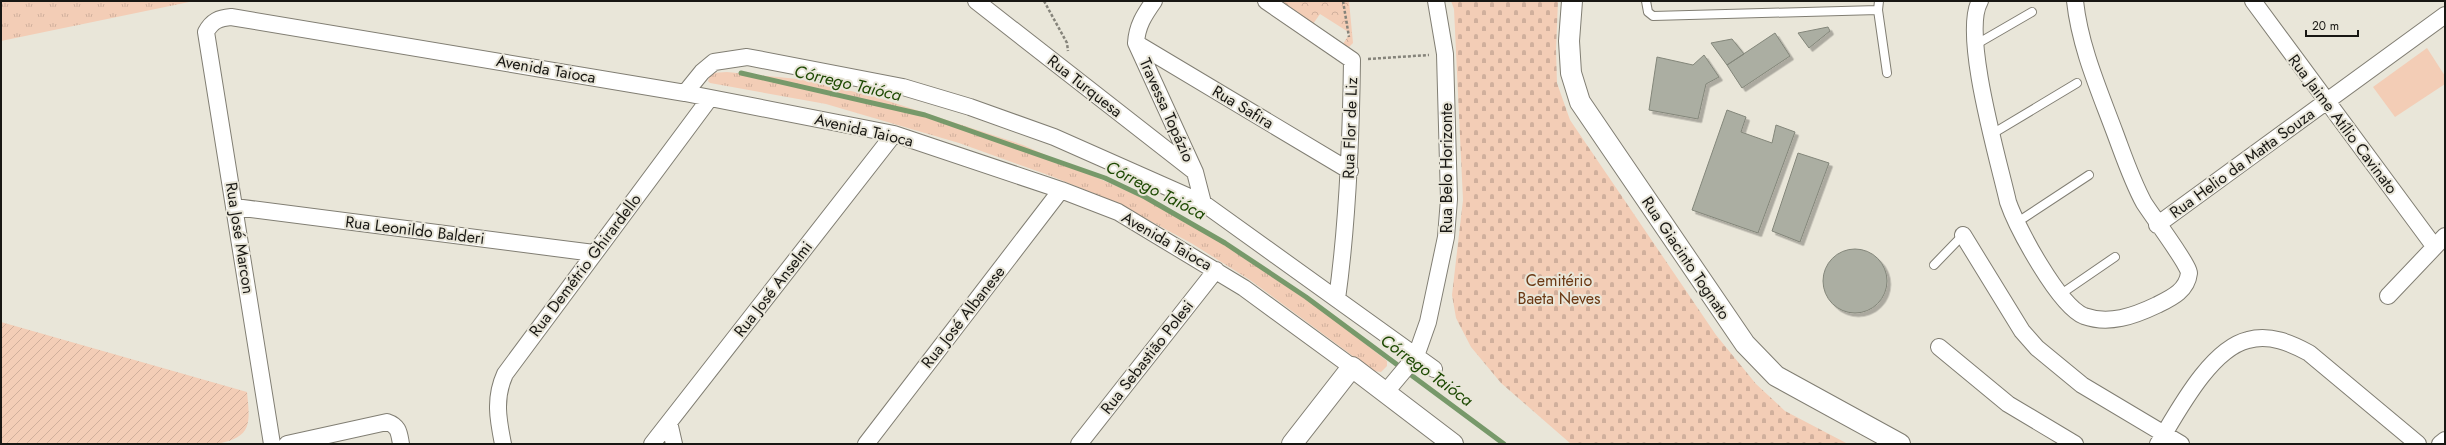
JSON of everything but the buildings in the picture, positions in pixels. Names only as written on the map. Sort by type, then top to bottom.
[{"type":"street","name":"Rua Turquesa","points":[[976,1],[1195,172]]},
{"type":"street","name":"Travessa Topázio","points":[[1154,1],[1142,18],[1137,32],[1136,43],[1195,172],[1203,203]]},
{"type":"street","name":"Rua Flor de Liz","points":[[1266,1],[1352,60],[1350,171],[1344,250],[1336,300]]},
{"type":"street","name":"Rua Belo Horizonte","points":[[1412,361],[1428,322],[1446,237],[1449,200],[1445,54],[1436,1]]},
{"type":"street","name":"Rua Giacinto Tognato","points":[[1572,1],[1569,41],[1571,73],[1580,102],[1744,344],[1776,376],[1900,444]]},
{"type":"street","points":[[1980,1],[1973,21],[1974,46],[1992,134],[2008,202],[2015,224],[2030,251],[2061,294],[2083,316],[2099,319],[2120,319],[2174,296],[2188,282],[2190,271],[2185,261],[2157,225],[2135,187],[2092,74],[2077,22],[2075,1]]},
{"type":"street","name":"Rua Jaime Atílio Cavinato","points":[[2253,1],[2326,101],[2440,241]]},
{"type":"street","name":"Rua Helio da Matta Souza","points":[[2157,225],[2445,15]]},
{"type":"street","name":"Avenida Taioca","points":[[206,32],[211,24],[221,18],[231,17],[685,93],[894,134],[1061,190],[1118,212],[1216,270],[1352,367],[1391,386],[1453,444]]},
{"type":"street","name":"Rua José Marcon","points":[[206,32],[272,444]]},
{"type":"street","name":"Rua Safira","points":[[1136,43],[1350,171]]},
{"type":"street","points":[[685,93],[702,72],[714,62],[747,57],[902,87],[970,107],[1054,137],[1203,203],[1336,300],[1412,361],[1434,369]]},
{"type":"street","name":"Rua Demétrio Ghirardello","points":[[503,444],[497,406],[498,389],[504,374],[710,98]]},
{"type":"street","name":"Rua José Anselmi","points":[[652,444],[894,134]]},
{"type":"street","name":"Rua José Albanese","points":[[866,444],[1061,190]]},
{"type":"street","name":"Rua Leonildo Balderi","points":[[235,207],[594,254]]},
{"type":"street","points":[[1963,235],[2022,330],[2037,348],[2082,385],[2161,438],[2181,444]]},
{"type":"street","points":[[2388,296],[2440,241]]},
{"type":"street","name":"Rua Sebastião Polesi","points":[[1079,444],[1216,270]]},
{"type":"street","points":[[2161,438],[2210,366],[2226,351],[2248,340],[2272,338],[2292,343],[2309,353],[2418,444]]},
{"type":"street","points":[[1939,346],[2008,404],[2076,444]]},
{"type":"street","points":[[1391,386],[1412,361]]},
{"type":"street","points":[[1292,444],[1352,367]]},
{"type":"street","points":[[287,444],[387,422],[394,424],[398,430],[401,444]]},
{"type":"street","points":[[669,422],[674,444]]},
{"type":"street","points":[[2440,444],[2445,440]]},
{"type":"lane","points":[[1879,1],[1878,10],[1887,73]]},
{"type":"lane","points":[[1647,5],[1653,16],[1878,10]]},
{"type":"lane","points":[[1974,46],[2032,12]]},
{"type":"lane","points":[[1992,134],[2077,83]]},
{"type":"lane","points":[[2015,224],[2089,175]]},
{"type":"lane","points":[[1934,265],[1963,235]]},
{"type":"lane","points":[[2061,294],[2115,257]]},
{"type":"path","points":[[1044,1],[1067,43],[1070,74]]},
{"type":"path","points":[[1343,1],[1352,60],[1445,54]]},
{"type":"green space","points":[[1,1],[194,1],[1,41]]},
{"type":"green space","points":[[1279,1],[1349,1],[1353,43],[1349,47],[1343,44],[1350,33],[1320,14],[1313,24]]},
{"type":"green space","name":"Cemitério Baeta Neves","points":[[1451,1],[1558,1],[1556,49],[1557,83],[1570,120],[1716,335],[1756,384],[1785,411],[1848,444],[1571,444],[1501,383],[1471,347],[1456,318],[1452,295],[1463,200],[1454,9]]},
{"type":"green space","points":[[2427,48],[2445,76],[2445,84],[2395,117],[2373,87]]},
{"type":"green space","points":[[727,72],[798,79],[873,96],[1023,145],[1157,204],[1243,254],[1325,311],[1387,361],[1387,366],[1381,372],[1373,371],[1250,280],[1191,243],[1115,202],[1051,176],[959,143],[826,104],[710,83],[708,81],[711,73]]},
{"type":"green space","points":[[1,322],[247,392],[249,412],[247,427],[243,433],[237,437],[217,444],[1,444]]},
{"type":"waterway","name":"Córrego Taióca","points":[[741,73],[925,115],[1105,178],[1145,197],[1225,243],[1306,297],[1504,444]]}]
